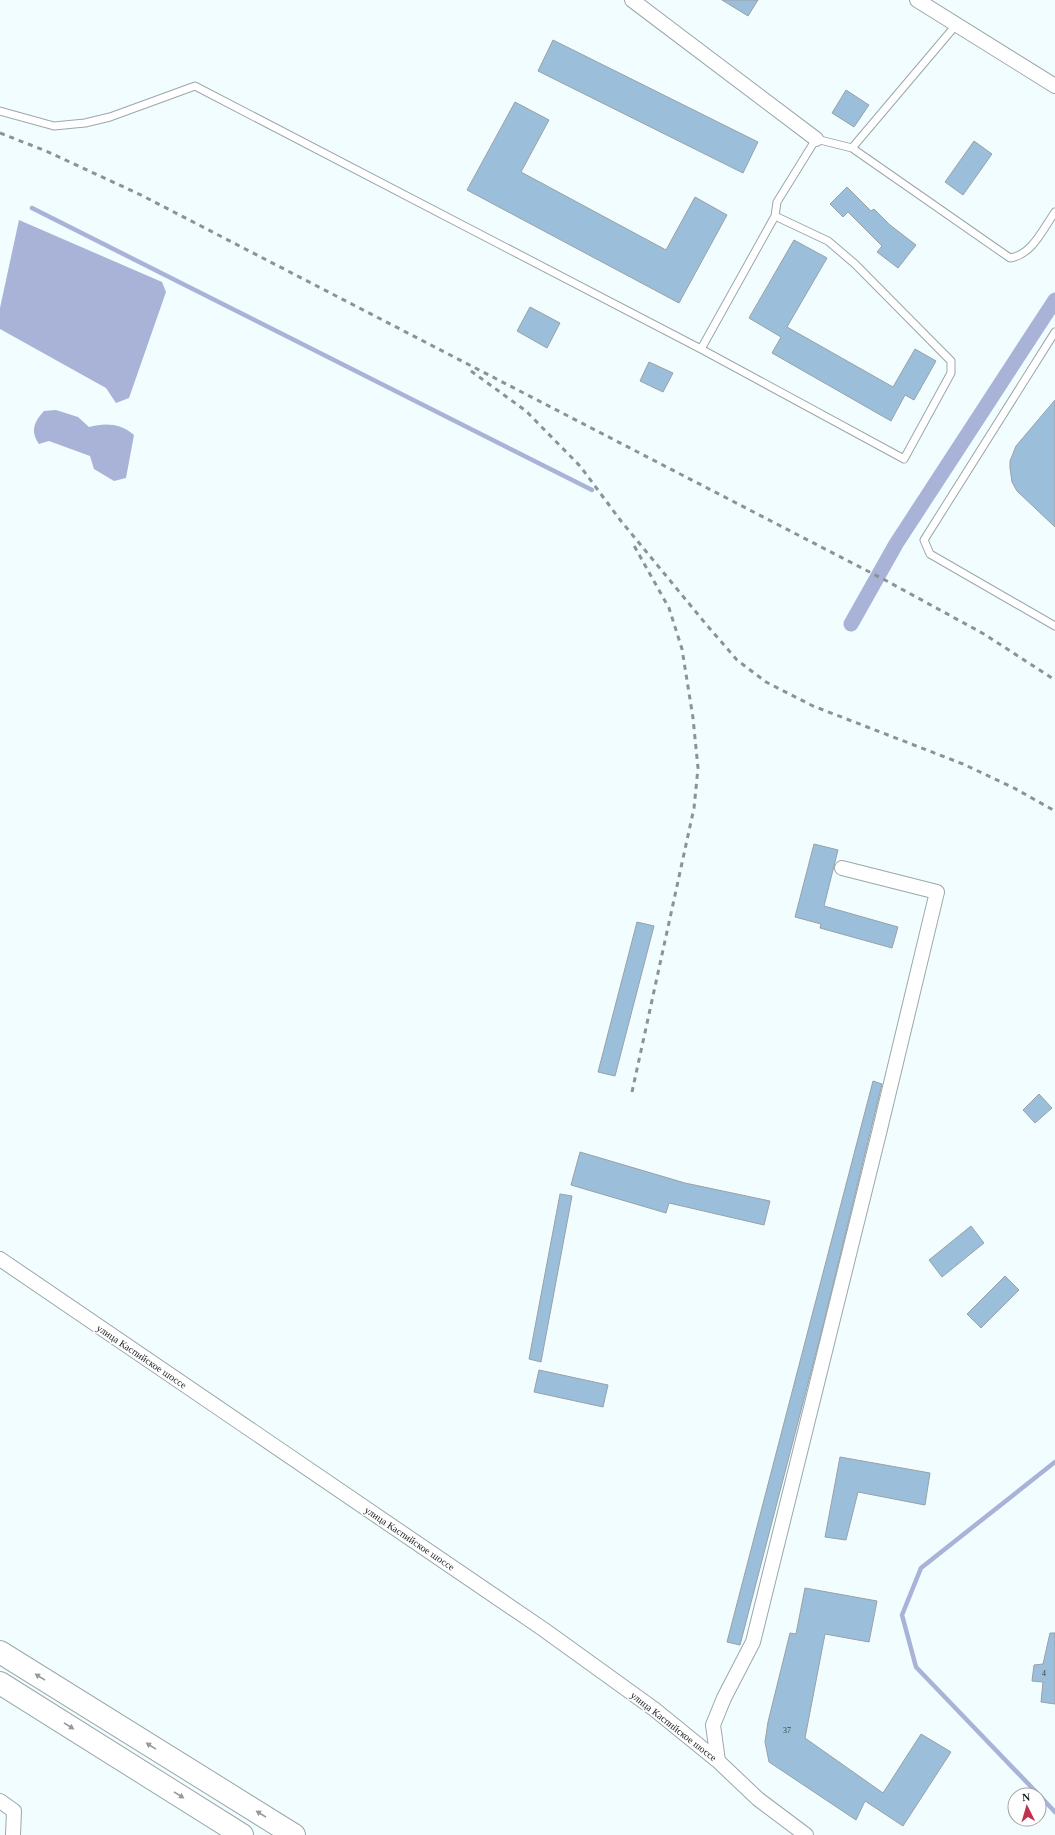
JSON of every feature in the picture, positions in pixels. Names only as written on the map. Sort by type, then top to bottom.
[{"type":"main road","points":[[0,1652],[294,1835]]},
{"type":"main road","points":[[0,1682],[242,1835]]},
{"type":"street","points":[[632,0],[816,139]]},
{"type":"street","points":[[917,0],[1055,86]]},
{"type":"street","points":[[718,1761],[714,1725],[724,1698],[753,1642],[937,892],[842,868]]},
{"type":"street","name":"улица Каспийское шоссе","points":[[0,1259],[543,1629],[654,1709],[718,1761],[758,1799],[806,1835]]},
{"type":"street","points":[[0,1801],[14,1812],[13,1835]]},
{"type":"lane","points":[[852,148],[956,24]]},
{"type":"lane","points":[[0,111],[54,126],[85,123],[110,117],[195,86],[701,349],[904,460],[951,373],[951,361],[855,264],[828,241],[775,216]]},
{"type":"lane","points":[[701,349],[775,216],[777,202],[816,139],[852,148],[1010,258],[1019,257],[1028,251],[1055,212]]},
{"type":"lane","points":[[1055,332],[924,540],[930,554],[1055,626]]},
{"type":"water","points":[[19,220],[162,282],[166,292],[129,398],[116,403],[106,388],[0,329],[0,308]]},
{"type":"water","points":[[56,410],[78,417],[89,427],[101,425],[118,426],[134,435],[126,478],[114,481],[94,469],[90,456],[49,441],[39,444],[34,431],[34,427],[38,419],[44,411]]},
{"type":"building","points":[[722,0],[758,0],[748,16]]},
{"type":"building","points":[[553,40],[758,142],[743,173],[538,71]]},
{"type":"building","points":[[846,90],[869,105],[854,127],[832,113]]},
{"type":"building","points":[[515,102],[549,120],[521,172],[666,250],[695,197],[727,215],[679,303],[467,190]]},
{"type":"building","points":[[974,141],[992,154],[963,195],[945,182]]},
{"type":"building","points":[[847,187],[871,211],[874,209],[890,225],[916,245],[898,268],[877,252],[882,246],[848,212],[843,217],[830,204]]},
{"type":"building","points":[[794,240],[827,258],[787,327],[893,387],[915,349],[936,361],[914,400],[905,395],[891,421],[772,353],[781,337],[749,318]]},
{"type":"building","points":[[530,307],[560,323],[547,348],[517,331]]},
{"type":"building","points":[[649,362],[673,373],[663,392],[640,381]]},
{"type":"building","points":[[1055,400],[1055,527],[1017,491],[1012,482],[1010,461],[1016,446]]},
{"type":"building","points":[[814,844],[838,850],[824,906],[898,927],[892,948],[820,928],[821,924],[795,917]]},
{"type":"building","points":[[637,922],[654,926],[615,1076],[598,1072]]},
{"type":"building","points":[[873,1081],[882,1084],[823,1326],[740,1645],[727,1642]]},
{"type":"building","points":[[1039,1094],[1052,1108],[1035,1123],[1023,1110]]},
{"type":"building","points":[[580,1152],[685,1183],[770,1201],[764,1225],[669,1203],[666,1213],[571,1185]]},
{"type":"building","points":[[560,1194],[572,1196],[541,1362],[529,1359]]},
{"type":"building","points":[[971,1226],[984,1243],[942,1277],[929,1260]]},
{"type":"building","points":[[1005,1276],[1019,1290],[981,1328],[967,1314]]},
{"type":"building","points":[[539,1370],[608,1385],[603,1407],[534,1392]]},
{"type":"building","points":[[840,1457],[930,1473],[925,1505],[858,1492],[846,1540],[825,1537]]},
{"type":"building","points":[[805,1588],[877,1601],[869,1642],[825,1634],[805,1738],[883,1793],[921,1734],[951,1752],[903,1826],[865,1801],[856,1820],[769,1762],[765,1742],[768,1722],[790,1633],[796,1634]]},
{"type":"building","points":[[1050,1633],[1055,1633],[1055,1704],[1041,1702],[1043,1682],[1032,1681],[1034,1665],[1043,1664]]},
{"type":"waterway","points":[[32,208],[592,490]]},
{"type":"waterway","points":[[851,624],[896,544],[1055,300]]},
{"type":"waterway","points":[[1031,1787],[916,1667],[902,1615],[921,1568],[1055,1462]]},
{"type":"waterway","points":[[1047,1804],[1055,1812]]},
{"type":"railway","points":[[0,133],[46,151],[141,195],[885,580],[984,634],[1055,680]]},
{"type":"railway","points":[[471,371],[526,411],[580,466],[621,521],[705,623],[737,660],[766,682],[813,706],[963,764],[1014,788],[1055,811]]},
{"type":"railway","points":[[632,542],[669,608],[682,649],[693,718],[698,768],[694,808],[632,1092]]}]
